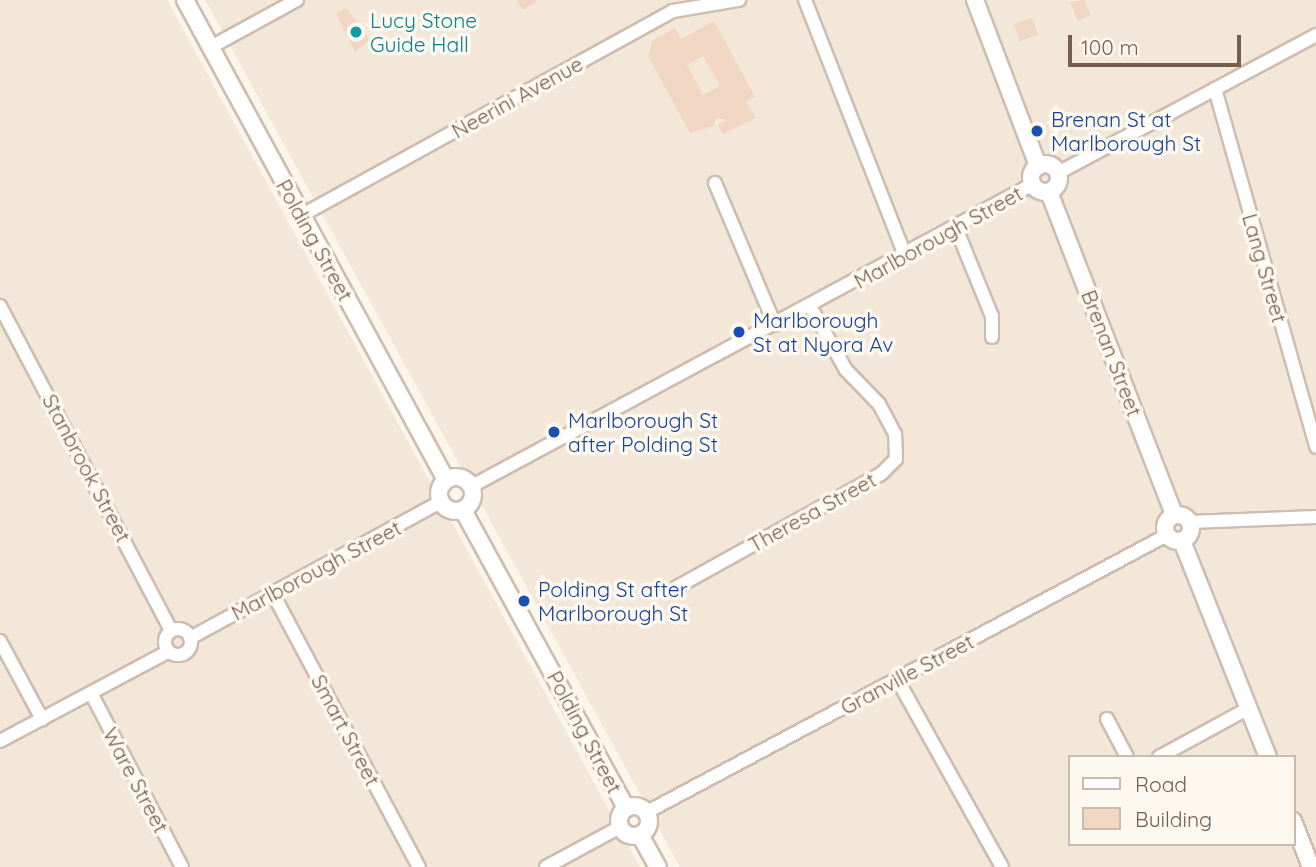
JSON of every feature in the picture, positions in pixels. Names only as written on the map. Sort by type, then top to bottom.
[{"type":"main road","name":"Polding Street","points":[[185,0],[446,480]]},
{"type":"main road","points":[[975,0],[1038,166],[1033,184],[1049,192],[1058,173],[1038,166]]},
{"type":"main road","name":"Brenan Street","points":[[1049,192],[1174,515]]},
{"type":"main road","points":[[460,477],[472,486],[473,500],[463,510],[441,502],[446,480],[460,477]]},
{"type":"main road","name":"Polding Street","points":[[463,510],[626,808]]},
{"type":"main road","points":[[1175,538],[1190,522],[1174,515],[1175,538],[1267,755]]},
{"type":"main road","points":[[640,835],[649,825],[647,813],[626,808],[620,827],[640,835],[658,867]]},
{"type":"main road","points":[[1295,826],[1311,867]]},
{"type":"street","points":[[211,47],[297,0]]},
{"type":"street","name":"Neerini Avenue","points":[[302,215],[673,11],[739,0]]},
{"type":"street","points":[[805,0],[905,255]]},
{"type":"street","points":[[1058,173],[1316,35]]},
{"type":"street","name":"Lang Street","points":[[1215,89],[1316,447]]},
{"type":"street","points":[[715,183],[775,325]]},
{"type":"street","name":"Marlborough Street","points":[[472,486],[956,228],[1033,184]]},
{"type":"street","points":[[956,228],[992,316],[992,337]]},
{"type":"street","name":"Stanbrook Street","points":[[0,306],[171,631]]},
{"type":"street","name":"Theresa Street","points":[[677,587],[881,474],[896,459],[895,434],[879,404],[846,370],[810,306]]},
{"type":"street","name":"Marlborough Street","points":[[169,651],[185,653],[190,638],[441,502]]},
{"type":"street","points":[[1190,522],[1316,517]]},
{"type":"street","name":"Granville Street","points":[[647,813],[897,679],[1175,538]]},
{"type":"street","name":"Smart Street","points":[[272,592],[419,867]]},
{"type":"street","points":[[0,741],[169,651],[165,640],[171,631],[190,638]]},
{"type":"street","points":[[0,641],[42,719]]},
{"type":"street","points":[[897,679],[1002,867]]},
{"type":"street","name":"Ware Street","points":[[91,693],[182,867]]},
{"type":"street","points":[[1163,755],[1249,708]]},
{"type":"street","points":[[1107,719],[1126,755]]},
{"type":"street","points":[[547,867],[620,827]]},
{"type":"shaded area","points":[[0,0],[167,0],[640,867],[0,867]]},
{"type":"shaded area","points":[[205,0],[1316,0],[1316,867],[680,867]]},
{"type":"building","points":[[516,0],[536,0],[537,2],[522,10]]},
{"type":"building","points":[[1084,0],[1091,15],[1078,21],[1070,2]]},
{"type":"building","name":"Lucy Stone Guide Hall","points":[[346,8],[370,40],[355,52],[336,14]]},
{"type":"building","points":[[1032,18],[1038,35],[1020,41],[1014,24]]},
{"type":"building","points":[[714,21],[755,97],[746,101],[756,118],[723,134],[718,125],[726,120],[716,118],[714,126],[690,133],[648,56],[652,41],[675,28],[681,39]],"holes":[[[703,56],[720,86],[703,95],[687,65]]]},
{"type":"place","name":"Lucy Stone Guide Hall","points":[[356,32]]},
{"type":"place","name":"Brenan St at Marlborough St","points":[[1037,131]]},
{"type":"place","name":"Marlborough St at Nyora Av","points":[[739,332]]},
{"type":"place","name":"Marlborough St after Polding St","points":[[554,432]]},
{"type":"place","name":"Polding St after Marlborough St","points":[[524,601]]}]
